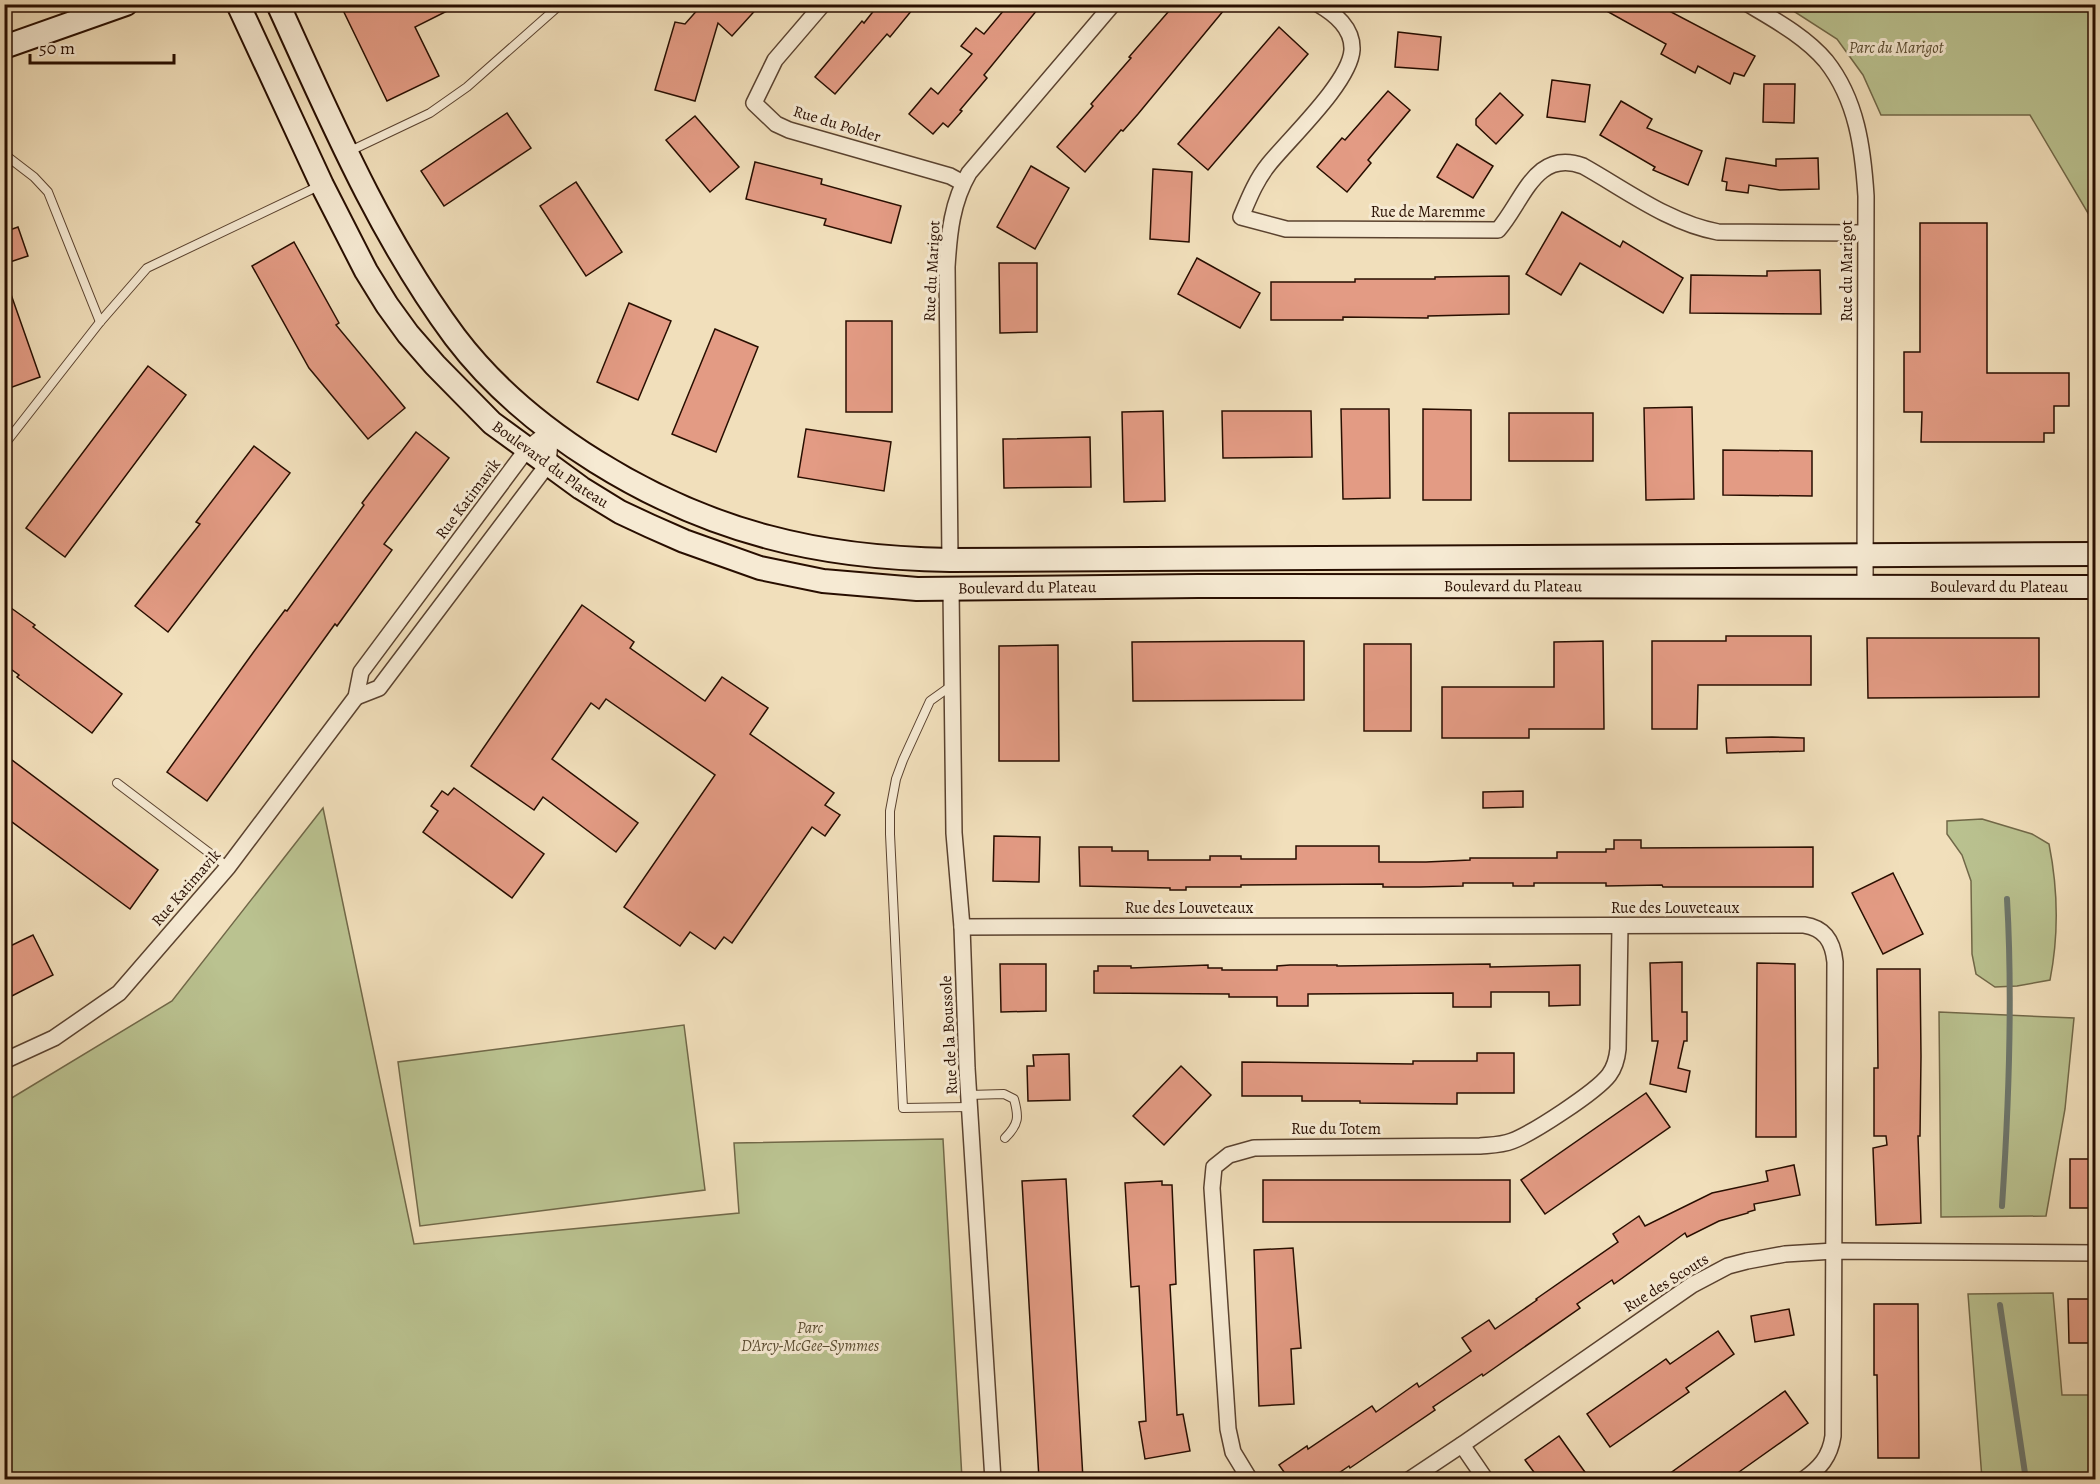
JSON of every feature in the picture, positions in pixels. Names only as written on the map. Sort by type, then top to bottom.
[{"type":"main road","points":[[4,47],[126,4]]},
{"type":"main road","name":"Boulevard du Plateau","points":[[238,4],[322,185],[366,271],[408,334],[463,395],[492,423],[581,488],[620,512],[684,541],[760,568],[823,581],[917,589],[1198,586],[2096,587]]},
{"type":"main road","name":"Boulevard du Plateau","points":[[278,4],[393,243],[457,339],[510,396],[551,430],[591,458],[629,482],[669,501],[755,534],[831,550],[919,560],[2096,554]]},
{"type":"main road","points":[[950,560],[951,589]]},
{"type":"street","name":"Rue du Polder","points":[[823,4],[775,60],[754,103],[776,124],[789,130],[950,176],[963,183]]},
{"type":"street","name":"Rue du Marigot","points":[[950,560],[947,267],[951,224],[963,183],[1113,4]]},
{"type":"street","name":"Rue de Maremme","points":[[1318,4],[1341,21],[1351,38],[1352,52],[1337,85],[1267,166],[1256,182],[1241,217],[1286,229],[1498,230],[1537,174],[1548,166],[1571,161],[1674,219],[1699,229],[1718,232],[1865,233]]},
{"type":"street","name":"Rue du Marigot","points":[[1748,4],[1801,39],[1826,61],[1849,100],[1859,134],[1866,196],[1865,586]]},
{"type":"street","name":"Rue Katimavik","points":[[4,1060],[54,1038],[119,993],[228,867],[356,697],[361,672],[527,449],[551,430]]},
{"type":"street","points":[[548,464],[551,430]]},
{"type":"street","name":"Rue Katimavik","points":[[356,697],[380,688],[548,464]]},
{"type":"street","name":"Rue de la Boussole","points":[[951,589],[954,833],[962,927],[969,1101],[993,1479]]},
{"type":"street","name":"Rue des Louveteaux","points":[[962,927],[1804,925],[1815,927],[1830,941],[1835,962],[1833,1436],[1831,1447],[1822,1465],[1803,1479]]},
{"type":"street","name":"Rue du Totem","points":[[1250,1479],[1233,1452],[1225,1410],[1212,1188],[1214,1167],[1229,1155],[1254,1148],[1480,1146],[1512,1141],[1527,1133],[1596,1089],[1609,1076],[1616,1064],[1620,926]]},
{"type":"street","name":"Rue des Scouts","points":[[1409,1479],[1692,1285],[1738,1263],[1765,1257],[1834,1251],[2096,1252]]},
{"type":"street","points":[[1462,1444],[1486,1479]]},
{"type":"lane","points":[[348,152],[430,114],[467,87],[561,4]]},
{"type":"lane","points":[[4,154],[34,177],[48,192],[100,322]]},
{"type":"lane","points":[[4,445],[100,322],[147,268],[322,185]]},
{"type":"lane","points":[[951,686],[930,701],[896,779],[890,811],[903,1108],[969,1101],[1004,1094],[1014,1099],[1018,1114],[1014,1128],[1005,1138]]},
{"type":"lane","points":[[117,783],[228,867]]},
{"type":"green space","name":"Parc du Marigot","points":[[1784,5],[2095,5],[2095,225],[2030,115],[1881,115],[1863,75],[1837,39]]},
{"type":"green space","name":"Parc D'Arcy-McGee–Symmes","points":[[323,808],[414,1244],[739,1213],[734,1143],[943,1139],[962,1479],[5,1479],[5,1102],[172,1001]]},
{"type":"green space","points":[[1982,819],[2032,834],[2049,844],[2056,912],[2055,946],[2050,980],[1995,987],[1976,974],[1972,954],[1971,881],[1962,855],[1947,834],[1947,821]]},
{"type":"green space","points":[[1939,1012],[2074,1018],[2065,1109],[2046,1216],[1941,1217]]},
{"type":"green space","points":[[684,1025],[705,1190],[420,1226],[398,1062]]},
{"type":"green space","points":[[2053,1293],[2062,1395],[2095,1395],[2095,1479],[1982,1479],[1968,1294]]},
{"type":"building","points":[[340,4],[461,4],[415,27],[439,76],[387,101]]},
{"type":"building","points":[[697,4],[761,4],[732,36],[718,23],[695,101],[655,90],[675,22],[685,24],[700,7]]},
{"type":"building","points":[[879,4],[917,4],[890,37],[887,34],[835,94],[815,77]]},
{"type":"building","points":[[1009,4],[1042,4],[984,75],[987,78],[960,110],[962,111],[948,127],[943,123],[933,134],[909,114],[931,88],[938,94],[972,54],[961,46],[976,28],[984,34]]},
{"type":"building","points":[[1175,4],[1229,4],[1138,114],[1085,172],[1057,147]]},
{"type":"building","points":[[1594,4],[1656,4],[1755,56],[1744,76],[1734,73],[1730,84],[1698,66],[1695,73],[1661,54],[1666,44]]},
{"type":"building","points":[[1279,27],[1308,54],[1208,170],[1178,144]]},
{"type":"building","points":[[1398,32],[1441,37],[1438,70],[1395,67]]},
{"type":"building","points":[[1552,80],[1590,85],[1585,122],[1547,117]]},
{"type":"building","points":[[1764,84],[1795,84],[1794,123],[1763,122]]},
{"type":"building","points":[[1388,91],[1410,110],[1368,160],[1371,163],[1347,192],[1317,167],[1342,138],[1345,140]]},
{"type":"building","points":[[1500,93],[1523,115],[1496,144],[1476,125],[1476,119]]},
{"type":"building","points":[[1621,101],[1652,119],[1647,128],[1702,151],[1688,185],[1653,170],[1655,167],[1600,135]]},
{"type":"building","points":[[507,113],[531,148],[444,206],[421,171]]},
{"type":"building","points":[[695,116],[739,167],[710,192],[666,140]]},
{"type":"building","points":[[1457,144],[1493,166],[1473,198],[1437,177]]},
{"type":"building","points":[[1726,158],[1776,166],[1776,159],[1818,158],[1819,189],[1780,190],[1749,185],[1748,193],[1726,190],[1727,182],[1722,181]]},
{"type":"building","points":[[755,162],[822,179],[821,184],[901,206],[891,243],[824,225],[826,219],[746,199]]},
{"type":"building","points":[[1031,166],[1069,188],[1035,249],[997,227]]},
{"type":"building","points":[[1153,169],[1192,172],[1189,242],[1150,239]]},
{"type":"building","points":[[576,182],[622,252],[586,276],[540,206]]},
{"type":"building","points":[[1562,212],[1620,247],[1623,241],[1683,278],[1663,313],[1580,263],[1561,295],[1526,274]]},
{"type":"building","points":[[1920,223],[1987,223],[1987,373],[2069,373],[2069,406],[2054,406],[2054,433],[2044,433],[2044,442],[1921,442],[1922,412],[1904,412],[1904,352],[1920,352]]},
{"type":"building","points":[[18,227],[28,256],[4,264],[4,232]]},
{"type":"building","points":[[294,242],[339,323],[336,325],[405,408],[368,439],[309,368],[252,266]]},
{"type":"building","points":[[1197,258],[1260,293],[1240,328],[1178,294]]},
{"type":"building","points":[[999,263],[1037,263],[1037,332],[1000,333]]},
{"type":"building","points":[[1820,270],[1821,314],[1690,313],[1691,275],[1767,276],[1767,271]]},
{"type":"building","points":[[1509,276],[1509,314],[1428,316],[1428,318],[1343,317],[1343,320],[1271,320],[1271,282],[1355,282],[1355,279]]},
{"type":"building","points":[[4,283],[7,283],[40,377],[4,390]]},
{"type":"building","points":[[629,303],[671,321],[638,400],[597,382]]},
{"type":"building","points":[[846,321],[892,321],[892,412],[846,412]]},
{"type":"building","points":[[715,329],[758,347],[716,452],[672,434]]},
{"type":"building","points":[[148,366],[186,395],[65,557],[26,528]]},
{"type":"building","points":[[1692,407],[1694,499],[1646,500],[1644,408]]},
{"type":"building","points":[[1341,409],[1389,409],[1390,498],[1343,499]]},
{"type":"building","points":[[1423,409],[1471,410],[1471,500],[1423,500]]},
{"type":"building","points":[[1163,411],[1165,501],[1124,502],[1122,412]]},
{"type":"building","points":[[1222,411],[1311,411],[1312,457],[1223,458]]},
{"type":"building","points":[[1509,413],[1593,413],[1593,461],[1509,461]]},
{"type":"building","points":[[806,429],[891,442],[884,491],[798,477]]},
{"type":"building","points":[[416,432],[449,458],[384,544],[392,550],[337,626],[335,624],[207,801],[167,772]]},
{"type":"building","points":[[1090,437],[1091,487],[1004,488],[1003,439]]},
{"type":"building","points":[[254,446],[290,473],[168,632],[135,606],[200,524],[196,522]]},
{"type":"building","points":[[1723,450],[1812,451],[1812,496],[1723,495]]},
{"type":"building","points":[[4,603],[122,694],[92,733],[17,677],[19,675],[4,664]]},
{"type":"building","points":[[582,605],[634,642],[630,648],[705,701],[722,677],[768,708],[750,734],[834,793],[825,805],[840,815],[825,836],[812,827],[732,943],[724,937],[715,949],[690,932],[680,946],[624,907],[715,775],[606,699],[599,709],[591,703],[552,759],[638,823],[616,852],[543,797],[534,810],[471,766]]},
{"type":"building","points":[[1726,636],[1811,636],[1811,685],[1698,685],[1697,729],[1652,729],[1652,641],[1726,641]]},
{"type":"building","points":[[1867,638],[2039,638],[2039,697],[1868,698]]},
{"type":"building","points":[[1304,641],[1304,700],[1133,701],[1132,642]]},
{"type":"building","points":[[1603,641],[1604,729],[1529,729],[1529,738],[1442,738],[1442,687],[1554,687],[1554,642]]},
{"type":"building","points":[[1364,644],[1411,644],[1411,731],[1364,731]]},
{"type":"building","points":[[1058,645],[1059,761],[999,761],[999,646]]},
{"type":"building","points":[[1726,738],[1804,738],[1804,751],[1727,753]]},
{"type":"building","points":[[4,754],[158,870],[130,909],[4,816]]},
{"type":"building","points":[[454,788],[544,854],[512,898],[423,832],[438,811],[431,806],[442,791],[448,795]]},
{"type":"building","points":[[1523,791],[1523,807],[1483,808],[1483,792]]},
{"type":"building","points":[[994,836],[1040,837],[1039,882],[993,881]]},
{"type":"building","points":[[1614,840],[1641,840],[1641,848],[1813,847],[1813,887],[1606,886],[1606,883],[1534,883],[1534,886],[1513,886],[1513,883],[1463,883],[1463,886],[1420,887],[1383,887],[1383,884],[1241,885],[1241,887],[1186,887],[1186,890],[1170,890],[1170,888],[1080,886],[1079,847],[1112,847],[1112,851],[1148,851],[1148,860],[1210,860],[1210,856],[1241,856],[1241,859],[1296,859],[1296,846],[1379,846],[1379,862],[1426,862],[1470,860],[1470,858],[1557,858],[1557,852],[1606,852],[1606,849],[1614,849]]},
{"type":"building","points":[[1893,873],[1923,934],[1883,954],[1852,893]]},
{"type":"building","points":[[33,935],[53,975],[4,1000],[4,949]]},
{"type":"building","points":[[1682,962],[1682,1012],[1687,1012],[1687,1041],[1684,1041],[1678,1068],[1690,1071],[1686,1092],[1650,1084],[1658,1041],[1652,1041],[1650,963]]},
{"type":"building","points":[[1757,963],[1795,964],[1796,1137],[1756,1137]]},
{"type":"building","points":[[1000,964],[1046,964],[1046,1011],[1001,1012]]},
{"type":"building","points":[[1490,964],[1490,967],[1580,965],[1580,1005],[1549,1006],[1549,992],[1491,992],[1491,1007],[1453,1007],[1453,993],[1308,994],[1308,1006],[1277,1006],[1277,997],[1229,997],[1229,994],[1094,993],[1094,971],[1098,971],[1098,966],[1131,966],[1131,968],[1208,965],[1208,968],[1222,968],[1222,970],[1277,970],[1277,966],[1290,965]]},
{"type":"building","points":[[1877,969],[1920,969],[1921,1056],[1920,1136],[1918,1136],[1921,1223],[1876,1225],[1873,1148],[1887,1145],[1886,1136],[1874,1136],[1874,1068],[1878,1068]]},
{"type":"building","points":[[1477,1053],[1514,1053],[1514,1093],[1457,1093],[1457,1104],[1302,1101],[1302,1096],[1242,1096],[1242,1062],[1413,1064],[1413,1061],[1477,1061]]},
{"type":"building","points":[[1069,1054],[1070,1100],[1028,1101],[1027,1066],[1034,1066],[1033,1055]]},
{"type":"building","points":[[1181,1066],[1211,1095],[1164,1145],[1133,1116]]},
{"type":"building","points":[[1646,1093],[1670,1127],[1545,1214],[1521,1180]]},
{"type":"building","points":[[2070,1159],[2096,1159],[2096,1208],[2070,1208]]},
{"type":"building","points":[[1794,1165],[1800,1195],[1754,1204],[1755,1210],[1748,1213],[1719,1221],[1687,1237],[1685,1233],[1614,1284],[1612,1280],[1577,1304],[1580,1308],[1483,1376],[1482,1374],[1433,1407],[1435,1410],[1350,1468],[1349,1466],[1330,1479],[1289,1479],[1279,1465],[1307,1446],[1308,1449],[1372,1406],[1376,1412],[1417,1383],[1419,1387],[1471,1351],[1462,1338],[1489,1320],[1495,1329],[1618,1242],[1613,1234],[1639,1216],[1645,1226],[1712,1193],[1768,1181],[1766,1171]]},
{"type":"building","points":[[1066,1179],[1083,1479],[1039,1479],[1022,1181]]},
{"type":"building","points":[[1263,1180],[1510,1180],[1510,1222],[1263,1222]]},
{"type":"building","points":[[1162,1181],[1162,1185],[1172,1185],[1176,1284],[1170,1285],[1177,1415],[1183,1414],[1190,1451],[1145,1459],[1139,1422],[1146,1421],[1139,1286],[1131,1287],[1125,1183]]},
{"type":"building","points":[[1293,1248],[1301,1348],[1291,1349],[1294,1404],[1259,1406],[1254,1250]]},
{"type":"building","points":[[2068,1299],[2096,1299],[2096,1343],[2069,1343]]},
{"type":"building","points":[[1874,1304],[1918,1304],[1919,1458],[1878,1458],[1877,1375],[1874,1375]]},
{"type":"building","points":[[1789,1309],[1794,1335],[1755,1342],[1751,1316]]},
{"type":"building","points":[[1718,1331],[1734,1354],[1686,1388],[1689,1392],[1610,1447],[1587,1414],[1666,1359],[1670,1364]]},
{"type":"building","points":[[1785,1391],[1808,1423],[1732,1479],[1662,1479]]},
{"type":"building","points":[[1559,1436],[1590,1479],[1539,1479],[1525,1460]]},
{"type":"waterway","points":[[2002,1206],[2009,1052],[2010,976],[2007,899]]},
{"type":"waterway","points":[[2000,1305],[2026,1480]]}]
